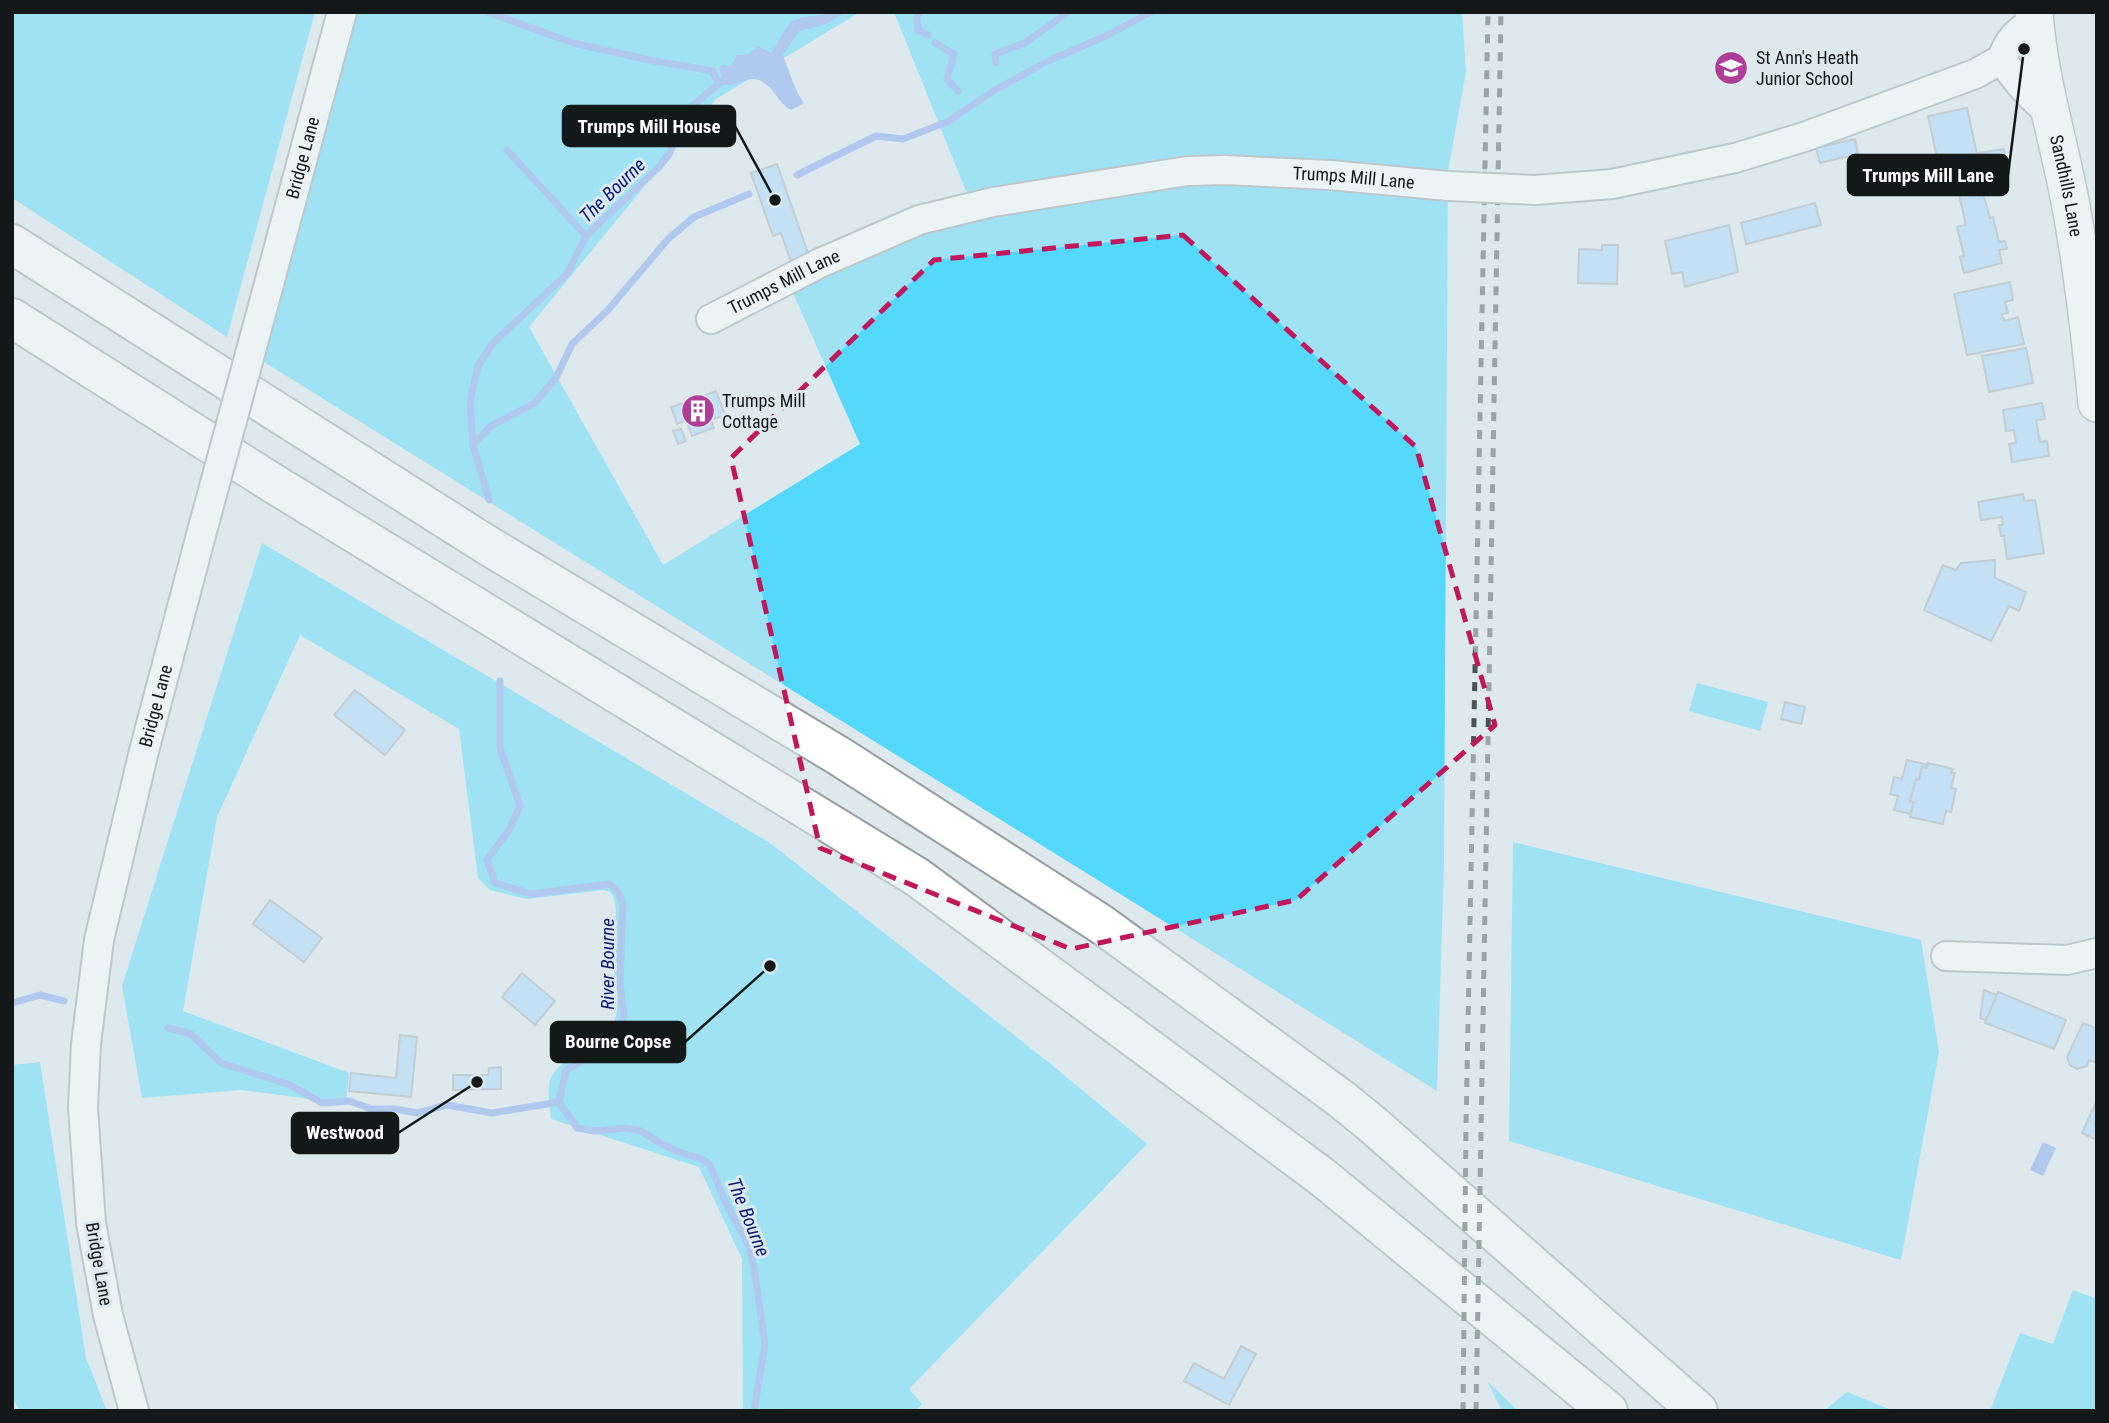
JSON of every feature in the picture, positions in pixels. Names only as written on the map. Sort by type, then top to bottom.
[{"type":"highway","points":[[12,244],[487,545],[839,756],[1101,924],[1372,1124],[1699,1411]]},
{"type":"highway","points":[[12,318],[271,482],[917,877],[1321,1176],[1608,1411]]},
{"type":"main road","name":"Sandhills Lane","points":[[2034,17],[2080,260],[2096,388]]},
{"type":"street","name":"Bridge Lane","points":[[134,1411],[108,1315],[91,1223],[83,1108],[86,1044],[99,940],[144,751],[342,12]]},
{"type":"street","points":[[2034,17],[2007,44],[2002,59],[2014,79],[2051,114]]},
{"type":"street","name":"Trumps Mill Lane","points":[[712,319],[820,263],[919,220],[1006,200],[1187,170],[1330,175],[1448,186],[1535,190],[1612,184],[1735,158],[1829,128],[1975,74],[2002,59]]},
{"type":"street","points":[[1946,956],[2067,960],[2097,953]]},
{"type":"highlighted area","points":[[1183,235],[1416,447],[1495,725],[1296,900],[1071,949],[820,848],[731,458],[934,260]]},
{"type":"shaded area","points":[[12,12],[315,12],[227,337],[12,198]]},
{"type":"shaded area","points":[[356,12],[860,12],[716,99],[529,327],[663,565],[860,444],[792,291],[970,201],[894,12],[1462,12],[1466,72],[1448,171],[1444,861],[1437,1091],[264,362]]},
{"type":"shaded area","points":[[830,12],[846,12],[826,24],[799,31],[783,55],[804,103],[791,110],[759,80],[749,79],[725,85],[719,69],[722,65],[731,66],[737,55],[747,55],[758,46],[771,53],[791,22]]},
{"type":"shaded area","points":[[262,543],[770,843],[1052,1065],[1147,1144],[909,1389],[922,1404],[916,1411],[743,1411],[742,1259],[699,1167],[551,1119],[549,1086],[552,1075],[568,1060],[607,1034],[616,1016],[612,950],[616,909],[613,896],[604,890],[526,899],[490,890],[478,878],[459,729],[300,635],[217,817],[183,1011],[349,1073],[346,1104],[242,1090],[142,1098],[122,986]]},
{"type":"shaded area","points":[[1697,683],[1768,702],[1760,731],[1689,711]]},
{"type":"shaded area","points":[[1513,842],[1921,940],[1939,1052],[1901,1260],[1509,1141]]},
{"type":"shaded area","points":[[40,1062],[86,1358],[107,1411],[20,1411],[12,1398],[12,1065]]},
{"type":"shaded area","points":[[2043,1142],[2056,1148],[2043,1176],[2030,1170]]},
{"type":"shaded area","points":[[2073,1290],[2097,1299],[2097,1411],[1990,1411],[2020,1333],[2053,1344]]},
{"type":"shaded area","points":[[1487,1381],[1518,1411],[1502,1411]]},
{"type":"shaded area","points":[[1847,1392],[1894,1411],[1824,1411]]},
{"type":"building","points":[[1967,108],[1978,159],[1939,167],[1928,116]]},
{"type":"building","points":[[1855,139],[1858,154],[1820,163],[1816,148]]},
{"type":"building","points":[[2004,149],[2008,172],[1945,185],[1941,167],[1978,159],[1979,153]]},
{"type":"building","points":[[777,164],[809,256],[791,262],[781,233],[773,236],[751,173]]},
{"type":"building","points":[[1982,189],[1999,242],[2005,241],[2007,249],[1999,250],[2002,263],[1964,273],[1960,257],[1964,256],[1957,227],[1966,225],[1959,195]]},
{"type":"building","points":[[1815,203],[1821,225],[1746,244],[1741,223]]},
{"type":"building","points":[[1729,225],[1738,272],[1685,287],[1682,272],[1672,274],[1665,241]]},
{"type":"building","points":[[1602,245],[1618,245],[1617,284],[1578,283],[1579,249],[1602,250]]},
{"type":"building","points":[[2010,282],[2013,300],[2005,302],[2008,313],[2002,314],[2004,321],[2018,317],[2024,344],[1967,355],[1954,294]]},
{"type":"building","points":[[2026,348],[2033,383],[1989,392],[1982,356]]},
{"type":"building","name":"Trumps Mill Cottage","points":[[716,391],[725,415],[711,420],[714,428],[692,436],[686,420],[677,424],[671,407]]},
{"type":"building","points":[[2042,403],[2045,419],[2036,420],[2040,442],[2047,441],[2049,456],[2012,462],[2009,444],[2016,443],[2014,430],[2006,431],[2003,410]]},
{"type":"building","points":[[681,429],[686,441],[678,444],[673,431]]},
{"type":"building","points":[[2023,494],[2024,501],[2035,500],[2044,553],[2007,559],[2004,536],[2001,536],[1999,525],[2003,525],[2002,517],[1981,520],[1978,502]]},
{"type":"building","points":[[1995,560],[1995,578],[2026,592],[2019,611],[2009,606],[1991,641],[1924,610],[1943,565],[1956,570],[1961,563]]},
{"type":"building","points":[[355,690],[405,730],[385,755],[334,715]]},
{"type":"building","points":[[1785,702],[1805,707],[1801,724],[1781,719]]},
{"type":"building","points":[[1907,760],[1928,765],[1927,768],[1922,767],[1919,780],[1916,779],[1910,801],[1914,802],[1911,814],[1894,810],[1898,796],[1890,794],[1894,777],[1902,779]]},
{"type":"building","points":[[1928,763],[1953,769],[1951,773],[1955,773],[1951,788],[1956,789],[1951,812],[1946,811],[1943,824],[1910,817],[1914,802],[1910,801],[1916,779],[1919,780],[1922,767],[1927,768]]},
{"type":"building","points":[[270,900],[322,938],[304,962],[253,924]]},
{"type":"building","points":[[522,973],[555,1001],[535,1025],[502,997]]},
{"type":"building","points":[[1984,990],[1997,995],[1986,1020],[1980,1018]]},
{"type":"building","points":[[1998,992],[2066,1020],[2054,1049],[1985,1023]]},
{"type":"building","points":[[2083,1023],[2097,1029],[2097,1063],[2089,1060],[2087,1066],[2077,1069],[2070,1065],[2067,1057]]},
{"type":"building","points":[[400,1035],[417,1037],[411,1097],[349,1091],[351,1073],[396,1078]]},
{"type":"building","points":[[501,1067],[501,1089],[453,1090],[453,1075],[488,1075],[489,1068]]},
{"type":"building","points":[[2097,1100],[2097,1140],[2082,1133]]},
{"type":"building","points":[[1241,1346],[1256,1354],[1229,1405],[1184,1381],[1194,1363],[1224,1379]]},
{"type":"waterway","points":[[487,12],[573,43],[713,71],[718,83]]},
{"type":"waterway","points":[[920,12],[917,16],[918,30],[928,35]]},
{"type":"waterway","points":[[996,63],[995,54],[1025,43],[1068,12]]},
{"type":"waterway","name":"The Bourne","points":[[797,175],[876,136],[903,139],[947,122],[995,90],[1050,60],[1104,37],[1151,12]]},
{"type":"waterway","points":[[935,43],[954,54],[947,79],[958,91]]},
{"type":"waterway","name":"The Bourne","points":[[489,500],[473,445],[470,402],[478,366],[493,343],[567,274],[586,236],[659,167],[670,153],[679,117],[728,76]]},
{"type":"waterway","points":[[507,150],[586,236]]},
{"type":"waterway","name":"The Bourne","points":[[473,445],[491,426],[535,403],[556,378],[572,344],[608,310],[668,239],[694,217],[749,194]]},
{"type":"waterway","name":"River Bourne","points":[[500,681],[500,748],[520,806],[509,830],[487,860],[495,883],[531,894],[610,884],[623,903],[620,982],[624,1017],[615,1035],[602,1050],[566,1070],[559,1102]]},
{"type":"waterway","points":[[12,1003],[40,995],[64,1001]]},
{"type":"waterway","points":[[168,1028],[191,1034],[221,1063],[290,1085],[322,1103],[349,1101],[372,1109],[396,1109],[417,1113],[447,1105],[492,1113],[559,1102]]},
{"type":"waterway","name":"The Bourne","points":[[559,1102],[577,1128],[595,1131],[626,1128],[641,1131],[676,1151],[704,1160],[710,1165],[748,1244],[754,1268],[765,1344],[754,1411]]},
{"type":"railway","points":[[1463,1411],[1488,12]]},
{"type":"railway","points":[[1476,1411],[1501,12]]},
{"type":"place","name":"Trumps Mill Lane","points":[[2024,49]]},
{"type":"place","name":"St Ann's Heath Junior School","points":[[1731,68]]},
{"type":"place","name":"Trumps Mill House","points":[[775,200]]},
{"type":"place","name":"Trumps Mill Cottage","points":[[698,411]]},
{"type":"place","name":"Bourne Copse","points":[[770,966]]},
{"type":"place","name":"Westwood","points":[[477,1082]]}]
